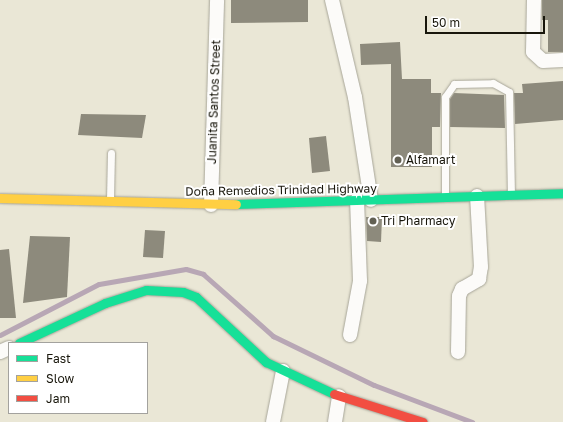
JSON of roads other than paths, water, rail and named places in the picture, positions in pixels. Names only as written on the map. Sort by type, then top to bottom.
[{"type":"main road","name":"Doña Remedios Trinidad Highway","points":[[0,198],[211,205],[563,193]]},
{"type":"main road","points":[[21,342],[105,303],[146,290],[182,292],[196,298],[266,362],[282,371],[339,396],[423,422]]},
{"type":"street","name":"Juanita Santos Street","points":[[211,205],[217,0]]},
{"type":"street","points":[[332,0],[355,97],[371,200]]},
{"type":"street","points":[[534,0],[533,52],[544,61],[563,60]]},
{"type":"street","points":[[458,352],[459,296],[462,289],[478,279],[481,267],[477,196]]},
{"type":"street","points":[[350,335],[360,281],[357,200]]},
{"type":"street","points":[[274,422],[282,371]]},
{"type":"street","points":[[335,422],[339,396]]},
{"type":"lane","points":[[445,197],[445,97],[454,84],[493,83],[509,92],[511,195]]},
{"type":"lane","points":[[110,202],[111,153]]},
{"type":"waterway","points":[[0,335],[99,284],[186,269],[203,274],[273,336],[374,385],[472,422]]},
{"type":"place","name":"Alfamart","points":[[398,160]]},
{"type":"place","name":"Tri Pharmacy","points":[[373,221]]}]
